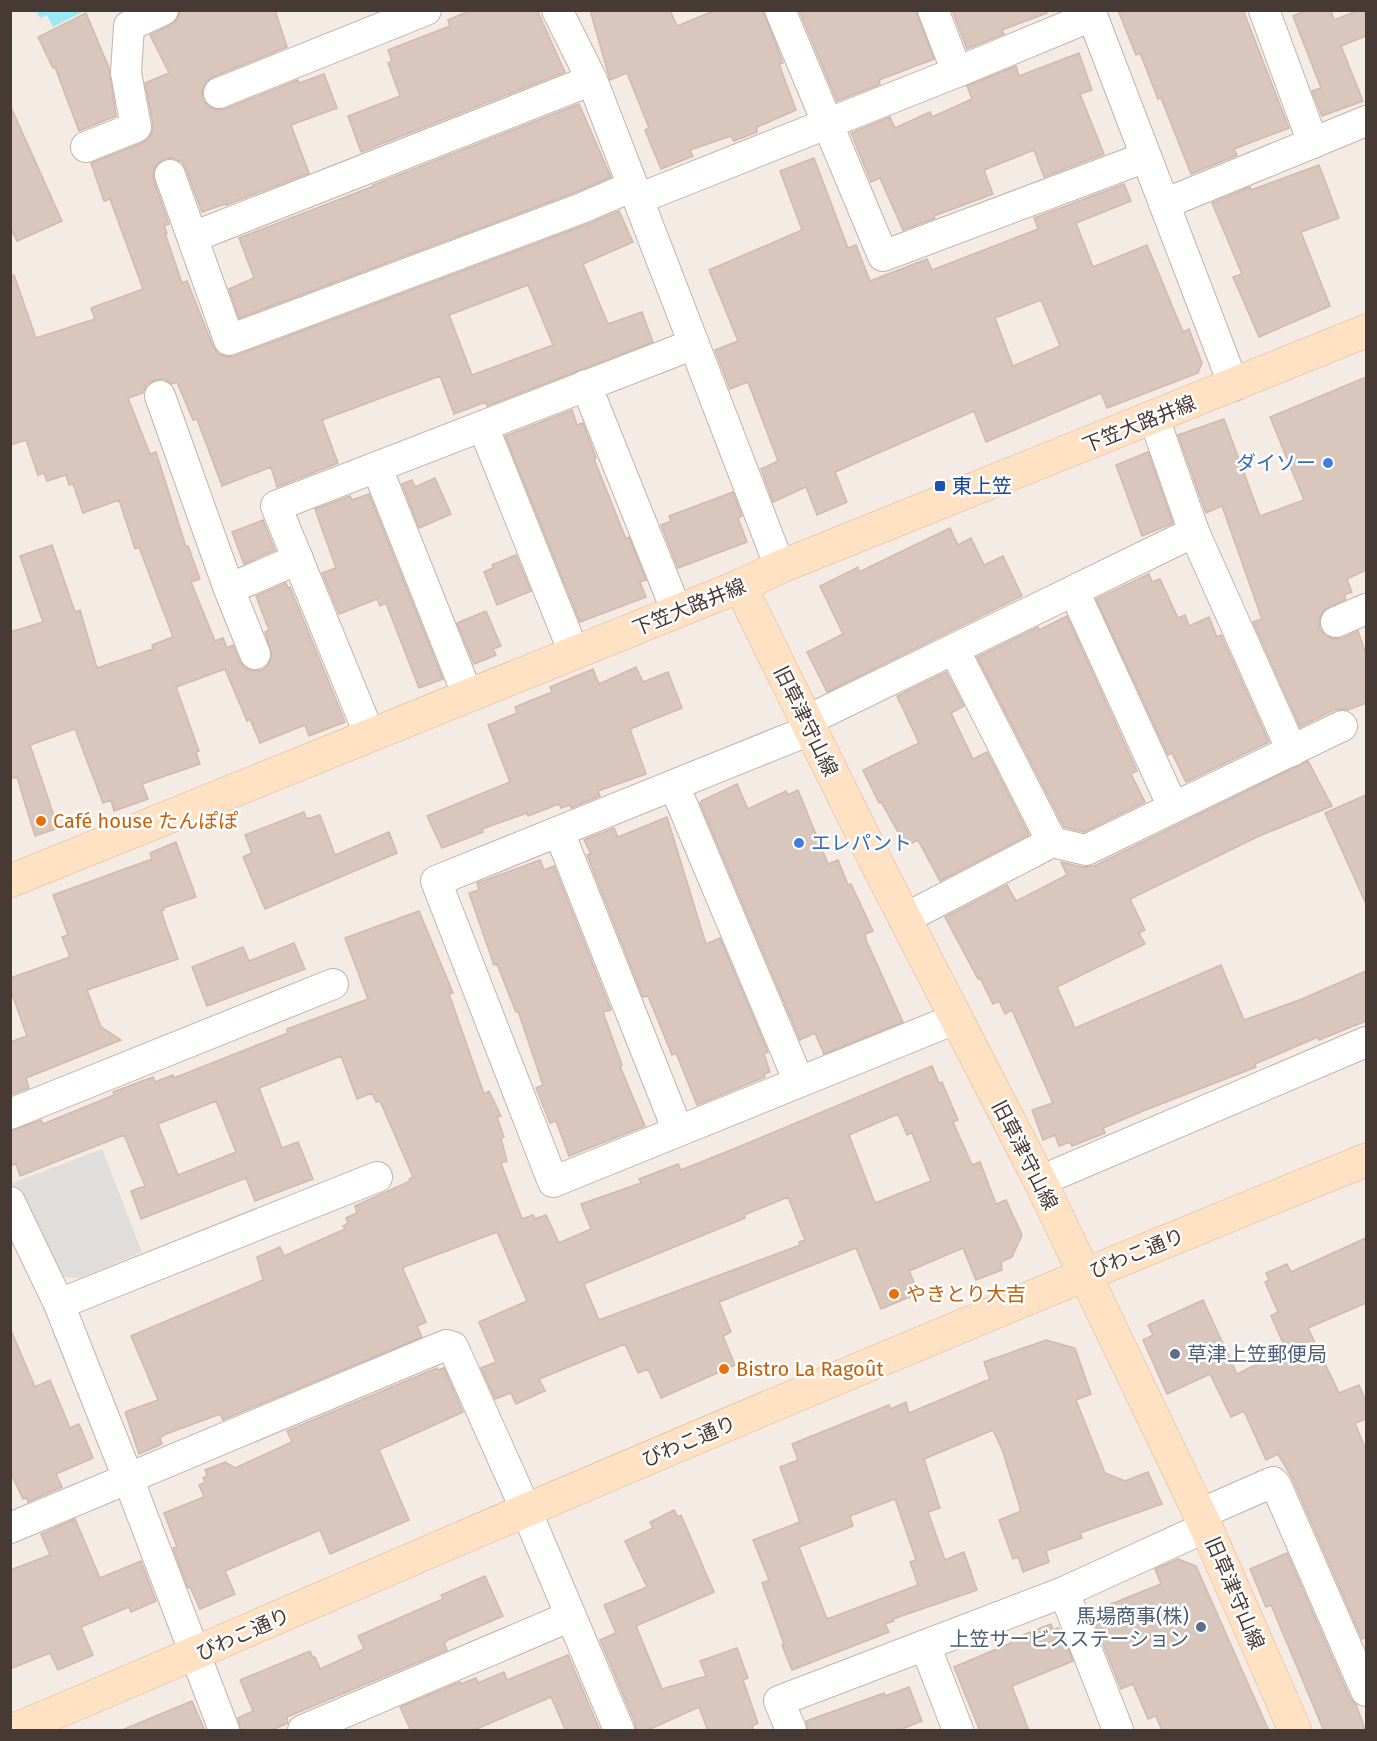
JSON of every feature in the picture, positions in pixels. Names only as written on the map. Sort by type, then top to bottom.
[{"type":"street","points":[[86,147],[136,127],[126,73],[129,26],[163,10]]},
{"type":"street","points":[[557,10],[592,80],[780,567]]},
{"type":"street","points":[[780,10],[883,256],[1146,157]]},
{"type":"street","points":[[933,10],[957,72]]},
{"type":"street","points":[[1264,10],[1313,143]]},
{"type":"street","points":[[219,93],[412,13]]},
{"type":"street","points":[[170,175],[229,340],[582,208],[635,193],[827,124],[957,72],[1091,13],[1234,386]]},
{"type":"street","points":[[192,237],[592,80]]},
{"type":"street","points":[[1164,204],[1366,121]]},
{"type":"street","name":"下笠大路井線","points":[[10,881],[677,612],[780,567],[1366,332]]},
{"type":"street","points":[[370,736],[276,506],[694,344]]},
{"type":"street","points":[[586,386],[677,612]]},
{"type":"street","points":[[160,396],[229,589],[255,654]]},
{"type":"street","points":[[1154,418],[1194,532],[1292,751]]},
{"type":"street","points":[[483,426],[574,653]]},
{"type":"street","points":[[377,468],[468,696]]},
{"type":"street","points":[[954,1019],[553,1182],[436,881],[675,785],[808,725],[954,649],[1194,532]]},
{"type":"street","points":[[229,589],[298,559]]},
{"type":"street","name":"旧草津守山線","points":[[740,586],[954,1019],[1040,1181],[1203,1520],[1295,1731]]},
{"type":"street","points":[[1074,591],[1173,807]]},
{"type":"street","points":[[1336,622],[1366,609]]},
{"type":"street","points":[[954,649],[1052,842]]},
{"type":"street","points":[[904,919],[1052,842],[1086,850],[1342,726]]},
{"type":"street","points":[[675,785],[799,1082]]},
{"type":"street","points":[[559,832],[678,1131]]},
{"type":"street","points":[[10,1114],[333,984]]},
{"type":"street","points":[[1040,1181],[1366,1042]]},
{"type":"street","name":"びわこ通り","points":[[14,1731],[526,1510],[1084,1275],[1366,1160]]},
{"type":"street","points":[[59,1304],[377,1177]]},
{"type":"street","points":[[10,1202],[59,1304],[224,1731]]},
{"type":"street","points":[[10,1528],[446,1345],[453,1347],[526,1510],[619,1731]]},
{"type":"street","points":[[791,1731],[780,1701],[1064,1592],[1273,1482],[1366,1692]]},
{"type":"street","points":[[1064,1592],[1118,1731]]},
{"type":"street","points":[[303,1731],[571,1616]]},
{"type":"street","points":[[925,1645],[958,1731]]},
{"type":"shaded area","points":[[102,1149],[142,1252],[81,1278],[61,1277],[52,1271],[12,1183]]},
{"type":"water","points":[[36,11],[84,11],[53,27],[47,15],[40,18]]},
{"type":"building","points":[[180,10],[275,10],[287,47],[213,77],[206,82],[202,91],[203,100],[209,107],[217,110],[225,109],[298,80],[299,83],[324,74],[337,108],[291,125],[309,173],[226,205],[202,212],[182,162],[172,158],[164,159],[157,164],[153,172],[169,224],[164,226],[167,233],[165,233],[182,283],[187,281],[218,354],[227,357],[235,356],[619,211],[633,242],[583,264],[608,324],[642,312],[653,342],[487,406],[486,402],[454,414],[440,376],[322,420],[338,463],[277,487],[271,467],[222,486],[197,419],[193,420],[177,382],[172,384],[164,379],[155,380],[147,384],[143,393],[128,398],[150,454],[156,452],[186,547],[188,546],[200,579],[191,582],[215,641],[223,638],[227,648],[233,645],[245,668],[253,671],[262,670],[268,665],[272,656],[265,632],[269,630],[256,596],[286,583],[288,588],[290,587],[345,722],[309,736],[305,725],[260,743],[250,719],[247,721],[225,669],[176,687],[199,751],[196,752],[200,764],[142,784],[148,799],[114,811],[111,800],[103,803],[75,729],[30,745],[58,828],[35,836],[17,777],[10,779],[10,632],[43,622],[20,556],[52,545],[75,612],[80,610],[97,668],[153,649],[152,645],[173,637],[139,547],[135,549],[119,500],[83,513],[73,484],[69,485],[66,475],[47,481],[44,473],[38,475],[26,440],[10,445],[10,276],[14,275],[36,338],[95,319],[91,308],[143,289],[110,199],[104,201],[91,163],[142,143],[149,138],[153,124],[145,83],[169,73],[150,35],[171,25],[177,19]],"holes":[[[528,285],[553,345],[472,375],[449,315]]]},
{"type":"building","points":[[471,10],[537,10],[565,72],[361,152],[348,116],[400,96],[388,63],[392,61],[388,50],[450,26],[448,20]]},
{"type":"building","points":[[590,10],[670,10],[677,26],[716,10],[763,10],[783,63],[779,64],[796,110],[757,127],[757,132],[734,141],[731,136],[690,150],[693,156],[661,169],[645,130],[649,128],[627,73],[610,80]]},
{"type":"building","points":[[799,10],[916,10],[934,59],[879,80],[880,84],[876,86],[837,101]]},
{"type":"building","points":[[952,10],[1046,10],[1047,13],[1002,30],[1004,34],[967,49]]},
{"type":"building","points":[[1118,10],[1243,10],[1289,128],[1234,149],[1237,155],[1191,174],[1161,98],[1158,99],[1140,53],[1136,55]]},
{"type":"building","points":[[1307,10],[1331,10],[1334,20],[1359,10],[1366,10],[1366,36],[1341,46],[1363,101],[1322,116],[1312,91],[1321,88],[1293,16]]},
{"type":"building","points":[[86,13],[109,68],[116,116],[79,131],[55,67],[53,68],[38,37]]},
{"type":"building","points":[[1079,53],[1092,90],[1080,94],[1104,154],[1044,177],[1034,150],[984,170],[993,194],[903,230],[880,178],[871,182],[851,133],[890,117],[895,128],[930,112],[932,117],[972,99],[967,86],[1016,66],[1019,76]]},
{"type":"building","points":[[579,104],[611,177],[239,318],[229,289],[254,278],[239,238]]},
{"type":"building","points":[[10,105],[62,221],[17,241],[10,227]]},
{"type":"building","points":[[814,158],[848,248],[856,245],[870,281],[927,259],[932,270],[1038,229],[1034,218],[1124,184],[1131,201],[1076,223],[1093,267],[1147,245],[1183,332],[1189,329],[1202,363],[1198,373],[1107,408],[1101,393],[986,442],[974,411],[835,472],[847,502],[817,515],[806,487],[773,502],[761,469],[778,461],[748,382],[730,389],[715,350],[738,341],[709,270],[802,230],[780,171]],"holes":[[[1041,300],[1060,346],[1013,366],[995,318]]]},
{"type":"building","points":[[1319,165],[1339,218],[1301,232],[1330,306],[1259,337],[1233,277],[1242,274],[1212,203],[1250,187],[1251,190]]},
{"type":"building","points":[[1366,377],[1366,570],[1347,579],[1352,592],[1344,595],[1346,599],[1323,611],[1319,621],[1320,629],[1333,639],[1343,638],[1358,631],[1366,654],[1366,703],[1348,710],[1334,710],[1300,727],[1253,622],[1262,619],[1222,506],[1206,513],[1178,435],[1224,419],[1260,516],[1304,500],[1270,417]]},
{"type":"building","points":[[572,410],[577,425],[583,423],[596,458],[594,459],[626,539],[629,537],[646,580],[640,582],[646,597],[580,622],[505,436]]},
{"type":"building","points":[[1148,452],[1173,523],[1142,536],[1116,465]]},
{"type":"building","points":[[435,478],[451,514],[419,528],[402,484],[412,480],[415,487]]},
{"type":"building","points":[[733,492],[742,516],[738,518],[747,542],[678,568],[661,525],[671,521],[669,516]]},
{"type":"building","points":[[369,494],[443,679],[419,688],[386,603],[380,606],[377,599],[339,614],[322,573],[336,568],[315,509],[350,496],[352,500]]},
{"type":"building","points":[[263,520],[275,550],[244,564],[232,532]]},
{"type":"building","points":[[950,528],[958,545],[971,538],[984,565],[1003,556],[1022,596],[827,692],[807,652],[843,634],[820,586],[858,567],[859,572]]},
{"type":"building","points":[[516,555],[531,591],[497,605],[484,572],[493,568],[492,565]]},
{"type":"building","points":[[1149,574],[1152,582],[1160,579],[1178,618],[1185,615],[1189,626],[1209,617],[1217,637],[1221,635],[1269,742],[1186,782],[1172,753],[1168,755],[1096,599]]},
{"type":"building","points":[[486,611],[501,646],[493,649],[496,655],[474,664],[457,623]]},
{"type":"building","points":[[1067,616],[1137,771],[1131,774],[1145,802],[1084,832],[1064,827],[977,657],[1038,627],[1039,630]]},
{"type":"building","points":[[636,667],[643,682],[668,672],[682,708],[630,729],[646,774],[598,791],[600,796],[571,808],[570,805],[561,808],[559,804],[528,816],[527,813],[482,829],[483,832],[442,848],[427,816],[510,782],[488,725],[517,713],[515,707],[552,692],[550,687],[593,669],[599,684]]},
{"type":"building","points":[[946,672],[964,706],[951,713],[973,759],[987,752],[1029,835],[940,881],[918,840],[906,846],[881,802],[879,803],[863,770],[919,743],[897,696]]},
{"type":"building","points":[[1308,761],[1332,806],[1257,837],[1130,899],[1145,930],[1139,933],[1145,944],[1057,987],[1075,1028],[1221,965],[1244,1020],[1302,999],[1366,971],[1366,1021],[1319,1040],[1318,1037],[1255,1064],[1256,1067],[1103,1128],[1105,1133],[1072,1146],[1070,1142],[1059,1146],[1055,1135],[1043,1140],[1032,1110],[1053,1103],[1012,1010],[1005,1014],[999,1001],[993,1004],[945,917],[1007,885],[1016,901],[1067,875],[1061,862],[1082,867],[1094,866]]},
{"type":"building","points":[[737,784],[748,809],[786,791],[788,795],[798,790],[828,864],[838,860],[848,885],[851,884],[873,931],[865,934],[866,940],[903,1022],[824,1054],[815,1033],[800,1040],[700,803]]},
{"type":"building","points":[[1366,795],[1366,904],[1325,813]]},
{"type":"building","points":[[304,812],[307,819],[320,815],[335,855],[389,832],[397,853],[265,909],[243,857],[252,853],[245,835]]},
{"type":"building","points":[[667,817],[706,944],[720,938],[768,1052],[764,1054],[770,1072],[764,1074],[765,1077],[697,1105],[676,1053],[672,1055],[648,996],[643,997],[587,855],[591,854],[584,840],[614,828],[618,837]]},
{"type":"building","points":[[176,842],[196,897],[163,908],[164,910],[161,911],[178,959],[87,990],[101,1027],[121,1040],[26,1078],[29,1088],[10,1095],[10,1042],[27,1036],[10,988],[10,978],[70,957],[62,937],[68,935],[53,895],[152,859],[150,853]]},
{"type":"building","points":[[540,860],[544,870],[554,866],[611,1010],[603,1012],[622,1065],[620,1066],[645,1126],[569,1156],[556,1121],[550,1123],[536,1088],[543,1085],[518,1011],[516,1012],[497,964],[494,965],[469,893],[479,890],[477,883]]},
{"type":"building","points":[[419,911],[453,993],[449,994],[484,1094],[489,1091],[501,1116],[497,1117],[504,1137],[501,1139],[507,1161],[501,1163],[522,1219],[533,1215],[535,1219],[546,1215],[559,1243],[591,1229],[581,1204],[641,1183],[639,1179],[678,1164],[681,1170],[932,1066],[939,1083],[942,1082],[958,1120],[953,1122],[972,1165],[980,1162],[996,1204],[1006,1200],[1022,1235],[1012,1257],[1001,1262],[1002,1270],[976,1280],[963,1248],[909,1271],[919,1293],[881,1309],[856,1248],[719,1302],[731,1332],[723,1336],[735,1365],[661,1398],[648,1369],[638,1373],[625,1344],[539,1379],[545,1391],[516,1404],[511,1393],[495,1399],[481,1368],[496,1362],[479,1322],[527,1301],[497,1232],[404,1267],[426,1322],[417,1326],[422,1337],[223,1420],[220,1414],[166,1434],[160,1438],[162,1444],[139,1454],[125,1412],[158,1400],[131,1336],[263,1280],[257,1257],[280,1247],[284,1256],[345,1229],[343,1226],[348,1223],[346,1218],[357,1213],[355,1206],[410,1181],[409,1179],[413,1177],[380,1101],[376,1102],[372,1093],[357,1099],[341,1056],[259,1088],[282,1148],[298,1142],[313,1179],[255,1201],[246,1178],[141,1219],[131,1191],[145,1186],[124,1135],[20,1176],[16,1164],[10,1166],[10,1131],[41,1120],[43,1124],[114,1095],[113,1092],[153,1077],[155,1082],[173,1075],[174,1078],[288,1033],[287,1029],[368,999],[345,938]],"holes":[[[216,1101],[236,1152],[178,1175],[158,1124]],[[898,1114],[907,1135],[912,1133],[931,1181],[875,1203],[849,1135]],[[788,1197],[805,1240],[799,1242],[800,1245],[599,1320],[584,1284],[745,1218],[744,1215]]]},
{"type":"building","points":[[294,943],[305,969],[207,1006],[192,967],[243,947],[249,961]]},
{"type":"building","points":[[1366,1238],[1366,1303],[1308,1328],[1339,1393],[1359,1385],[1366,1402],[1366,1419],[1355,1423],[1366,1450],[1366,1637],[1362,1639],[1292,1478],[1278,1454],[1266,1460],[1244,1411],[1231,1417],[1210,1374],[1167,1394],[1143,1340],[1153,1335],[1148,1325],[1203,1300],[1237,1374],[1286,1350],[1271,1316],[1278,1312],[1265,1282],[1269,1280],[1266,1273],[1287,1264],[1291,1272]]},
{"type":"building","points":[[10,1328],[35,1387],[50,1380],[70,1428],[79,1424],[93,1458],[56,1474],[62,1487],[28,1502],[27,1498],[23,1499],[10,1471]]},
{"type":"building","points":[[1046,1340],[1075,1348],[1091,1394],[1076,1400],[1105,1473],[1125,1481],[1148,1472],[1162,1504],[1080,1533],[1082,1538],[1046,1551],[1049,1562],[1023,1572],[1018,1557],[1013,1559],[999,1520],[1021,1511],[1003,1452],[993,1430],[924,1459],[940,1508],[928,1512],[945,1560],[964,1552],[977,1590],[893,1619],[894,1621],[885,1624],[889,1632],[792,1670],[762,1583],[769,1580],[753,1540],[800,1522],[780,1467],[798,1460],[792,1444],[889,1405],[891,1409],[906,1402],[909,1413],[990,1379],[984,1362]],"holes":[[[895,1499],[916,1560],[910,1562],[918,1585],[827,1619],[799,1547],[853,1526],[850,1516]]]},
{"type":"building","points":[[437,1368],[438,1370],[444,1368],[463,1412],[379,1450],[409,1520],[330,1554],[320,1530],[225,1571],[235,1594],[200,1609],[190,1587],[188,1588],[173,1548],[177,1547],[164,1513],[204,1497],[199,1485],[205,1482],[203,1478],[207,1476],[205,1470],[225,1462],[235,1468],[292,1442],[287,1431]]},
{"type":"building","points":[[674,1510],[678,1517],[681,1515],[714,1592],[636,1626],[662,1689],[706,1676],[700,1661],[737,1648],[748,1678],[743,1680],[758,1723],[752,1726],[754,1731],[708,1731],[699,1707],[646,1731],[636,1731],[635,1723],[600,1640],[616,1633],[604,1605],[647,1587],[625,1541],[653,1528],[650,1522]]},
{"type":"building","points":[[75,1519],[100,1578],[141,1561],[156,1601],[131,1612],[129,1607],[81,1627],[93,1655],[58,1670],[50,1653],[10,1669],[10,1570],[50,1555],[41,1534]]},
{"type":"building","points":[[1287,1553],[1366,1731],[1324,1731],[1271,1605],[1266,1607],[1250,1569]]},
{"type":"building","points":[[1178,1559],[1196,1566],[1269,1731],[1162,1731],[1156,1716],[1148,1719],[1133,1684],[1121,1689],[1094,1621],[1109,1615],[1106,1606],[1161,1584],[1155,1569]]},
{"type":"building","points":[[485,1576],[503,1616],[450,1639],[444,1643],[447,1650],[287,1717],[288,1723],[270,1731],[241,1731],[238,1718],[253,1711],[240,1680],[310,1651],[320,1669],[364,1649],[358,1636],[443,1599],[441,1595]]},
{"type":"building","points":[[1051,1624],[1053,1630],[1058,1628],[1062,1633],[1073,1661],[1012,1686],[1029,1731],[980,1731],[954,1667],[1011,1643],[1010,1640]]},
{"type":"building","points":[[568,1655],[600,1731],[566,1731],[551,1697],[472,1731],[411,1731],[400,1707],[460,1682],[461,1684],[476,1678],[478,1683],[504,1672],[507,1680]]},
{"type":"building","points":[[909,1687],[922,1721],[897,1731],[808,1731],[806,1721],[884,1693],[885,1696]]},
{"type":"building","points":[[192,1701],[205,1731],[122,1731],[122,1730]]},
{"type":"place","name":"ダイソー","points":[[1328,463]]},
{"type":"place","name":"東上笠","points":[[940,486]]},
{"type":"place","name":"Café house たんぽぽ","points":[[41,821]]},
{"type":"place","name":"エレパント","points":[[799,843]]},
{"type":"place","name":"やきとり大吉","points":[[894,1294]]},
{"type":"place","name":"草津上笠郵便局","points":[[1175,1354]]},
{"type":"place","name":"Bistro La Ragoût","points":[[724,1369]]},
{"type":"place","name":"馬場商事(株) 上笠サービスステーション","points":[[1201,1627]]}]
